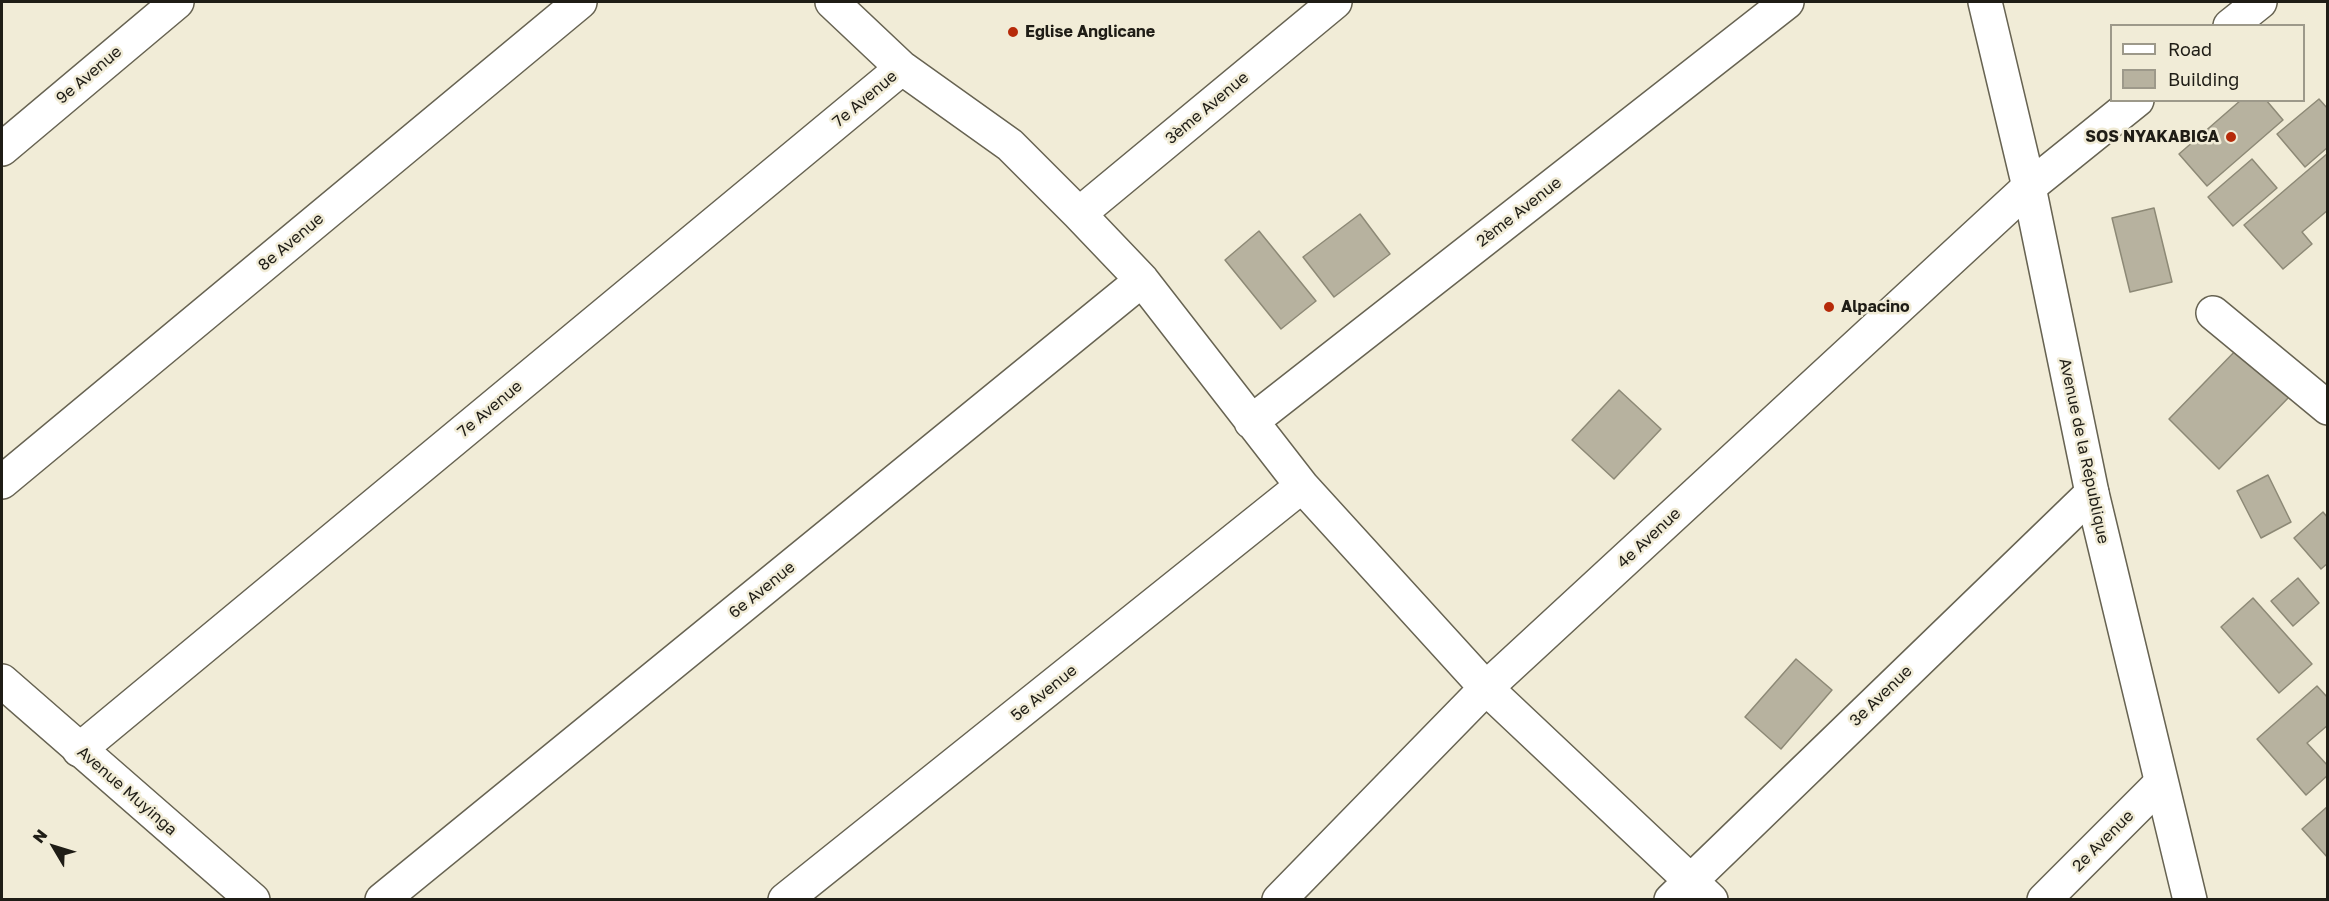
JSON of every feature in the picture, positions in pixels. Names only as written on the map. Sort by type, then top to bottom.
[{"type":"street","name":"9e Avenue","points":[[2,149],[177,2]]},
{"type":"street","name":"8e Avenue","points":[[2,482],[580,2]]},
{"type":"street","points":[[832,2],[902,68],[1010,146],[1079,214],[1142,280],[1302,486],[1486,688],[1691,893]]},
{"type":"street","name":"3ème Avenue","points":[[1079,214],[1335,2]]},
{"type":"street","name":"2ème Avenue","points":[[1251,422],[1786,2]]},
{"type":"street","name":"Avenue de la République","points":[[1985,2],[2029,187],[2092,493],[2190,900]]},
{"type":"street","points":[[2232,24],[2260,2]]},
{"type":"street","name":"7e Avenue","points":[[79,750],[902,68]]},
{"type":"street","name":"4e Avenue","points":[[1279,900],[1486,688],[2029,187],[2135,102]]},
{"type":"street","name":"6e Avenue","points":[[382,900],[1142,280]]},
{"type":"street","points":[[2214,313],[2328,408]]},
{"type":"street","name":"5e Avenue","points":[[785,900],[1302,486]]},
{"type":"street","name":"3e Avenue","points":[[1691,893],[2092,493]]},
{"type":"street","name":"Avenue Muyinga","points":[[2,681],[253,900]]},
{"type":"street","name":"2e Avenue","points":[[2044,900],[2161,783]]},
{"type":"building","points":[[2319,99],[2328,109],[2328,147],[2305,167],[2277,134]]},
{"type":"building","name":"SOS NYAKABIGA","points":[[2239,102],[2268,102],[2283,120],[2207,186],[2179,154]]},
{"type":"building","points":[[2328,153],[2328,210],[2302,232],[2312,244],[2283,269],[2244,225]]},
{"type":"building","points":[[2252,159],[2277,188],[2233,226],[2208,197]]},
{"type":"building","points":[[2154,208],[2172,282],[2130,292],[2112,218]]},
{"type":"building","points":[[1360,214],[1390,254],[1334,297],[1303,257]]},
{"type":"building","points":[[1259,231],[1316,301],[1281,329],[1225,260]]},
{"type":"building","points":[[2242,344],[2292,394],[2219,469],[2169,419]]},
{"type":"building","points":[[1619,390],[1661,429],[1614,479],[1572,440]]},
{"type":"building","points":[[2268,475],[2291,522],[2261,538],[2237,491]]},
{"type":"building","points":[[2323,512],[2328,518],[2328,563],[2321,569],[2294,538]]},
{"type":"building","points":[[2298,578],[2319,603],[2293,626],[2271,601]]},
{"type":"building","points":[[2253,598],[2312,664],[2279,693],[2221,627]]},
{"type":"building","points":[[1796,659],[1832,690],[1781,749],[1745,717]]},
{"type":"building","points":[[2317,686],[2328,698],[2328,725],[2307,743],[2328,766],[2328,775],[2306,795],[2257,739]]},
{"type":"building","points":[[2328,806],[2328,858],[2302,829]]},
{"type":"place","name":"Eglise Anglicane","points":[[1013,32]]},
{"type":"place","name":"SOS NYAKABIGA","points":[[2231,137]]},
{"type":"place","name":"Alpacino","points":[[1829,307]]}]
